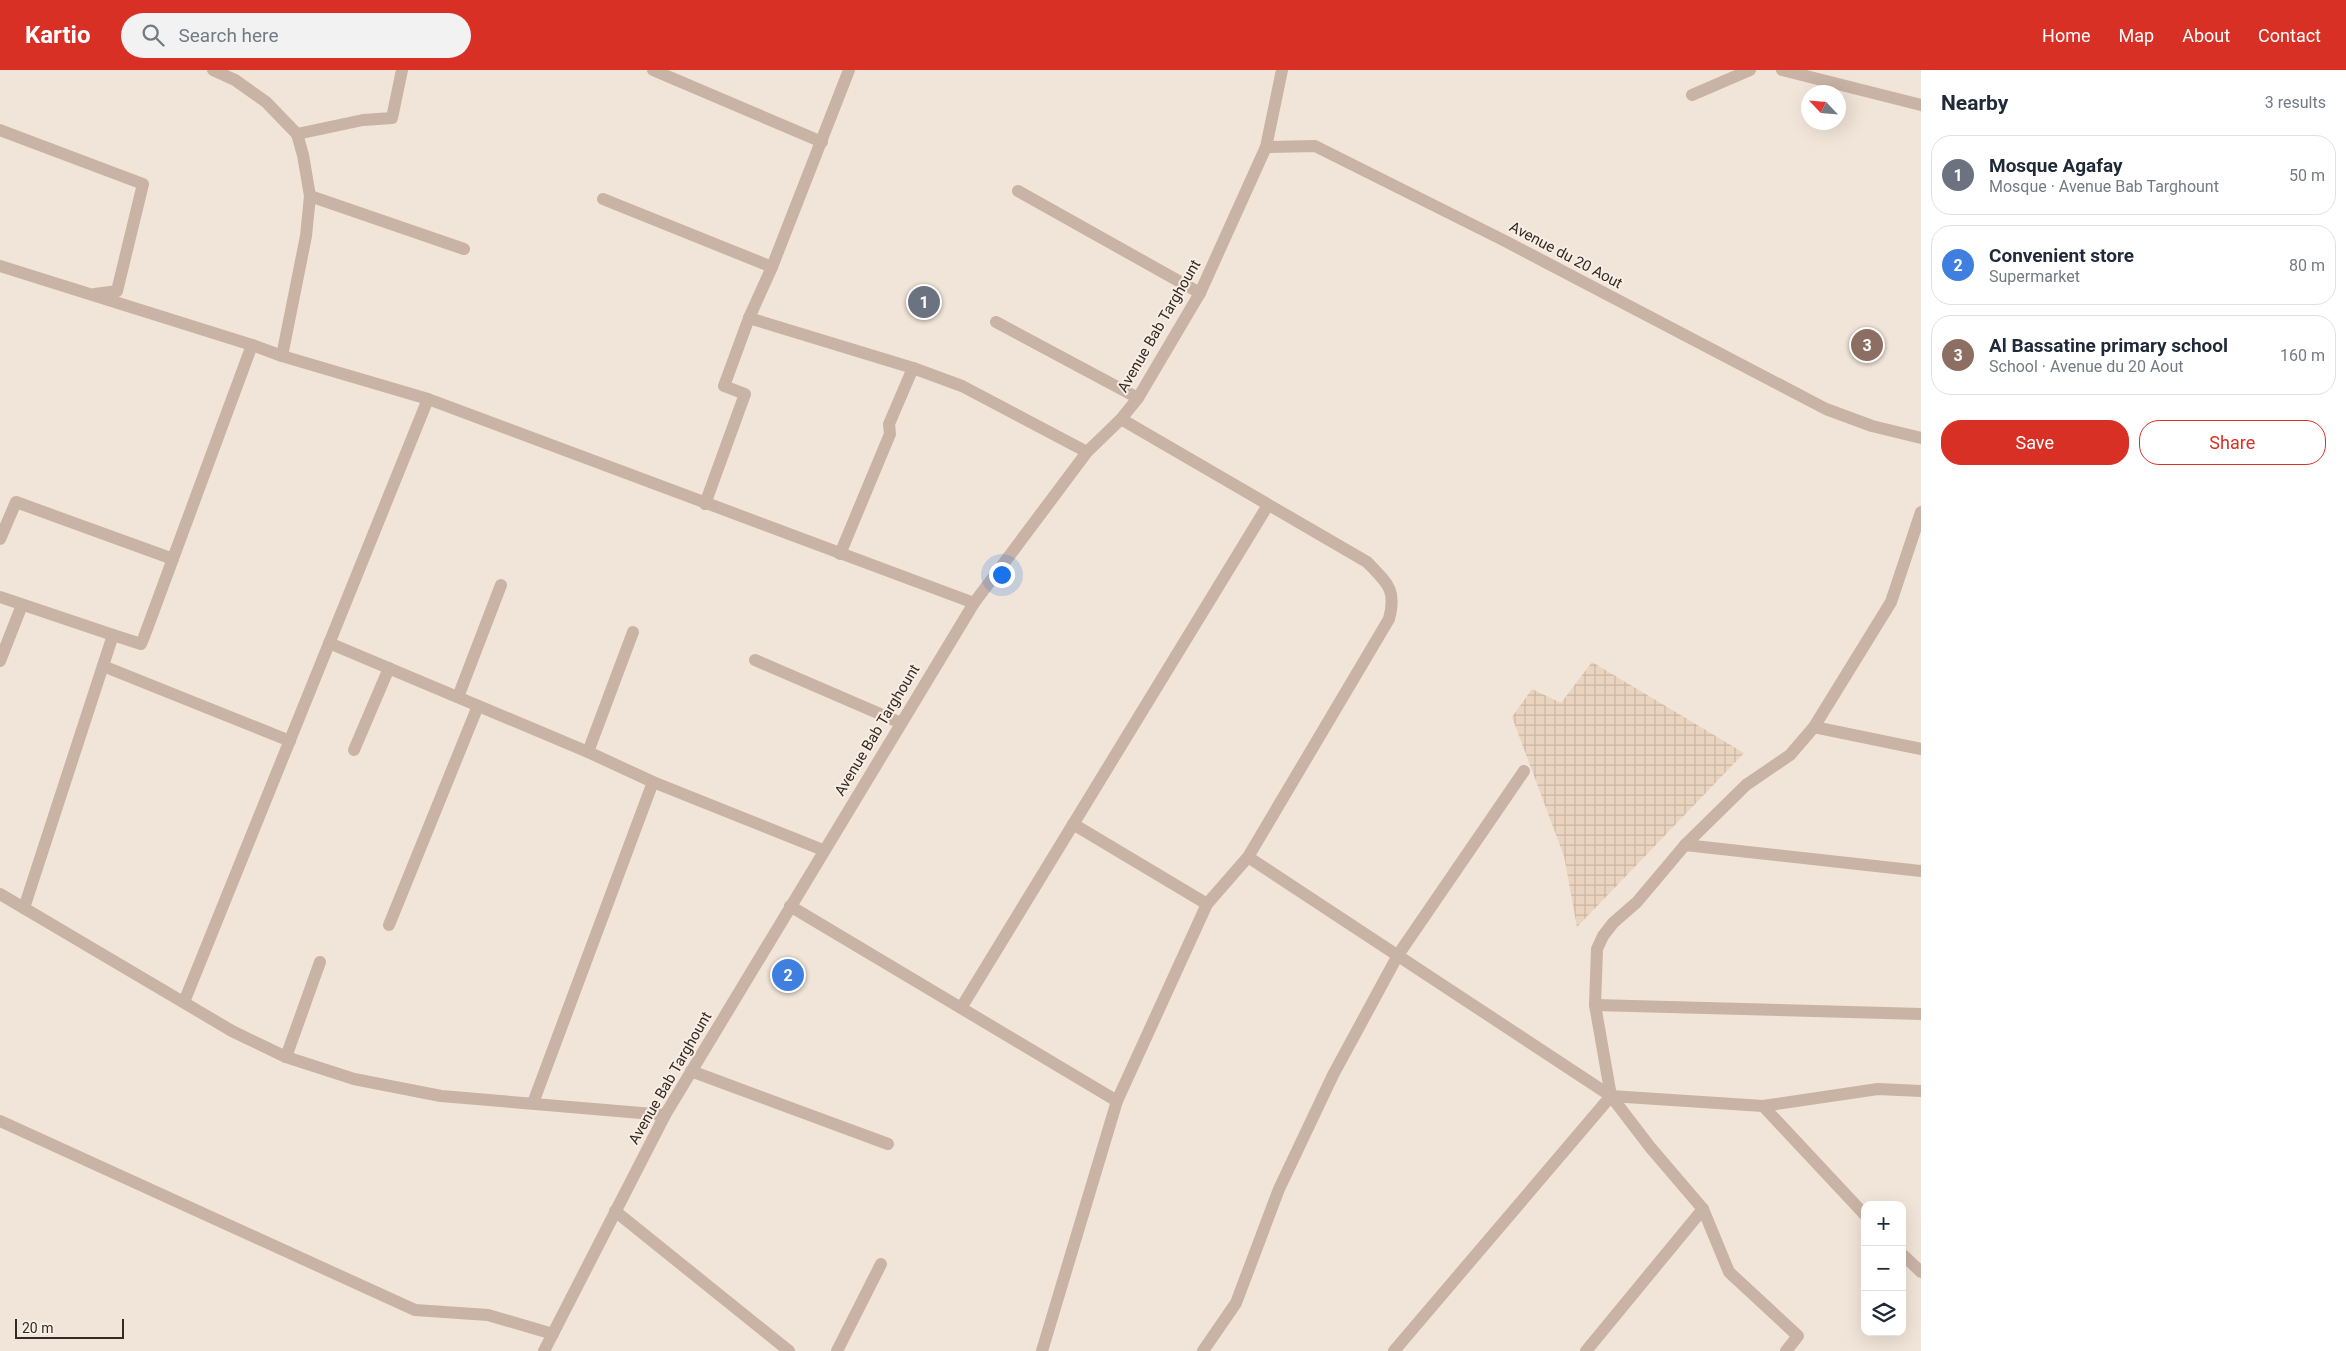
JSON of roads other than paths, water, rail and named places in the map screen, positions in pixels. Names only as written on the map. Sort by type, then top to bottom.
[{"type":"street","points":[[213,70],[235,80],[266,102],[297,134],[304,155],[310,196],[306,236],[282,356]]},
{"type":"street","points":[[297,134],[364,120],[392,118],[402,70]]},
{"type":"street","points":[[653,70],[822,142]]},
{"type":"street","points":[[705,504],[746,394],[724,386],[749,318],[772,267],[849,70]]},
{"type":"street","points":[[1266,147],[1282,70]]},
{"type":"street","points":[[1692,95],[1750,70]]},
{"type":"street","points":[[1782,70],[1921,105]]},
{"type":"street","points":[[0,130],[143,184],[118,291],[91,295]]},
{"type":"street","name":"Avenue du 20 Aout","points":[[1266,147],[1315,146],[1505,241],[1826,409],[1872,426],[1921,438]]},
{"type":"street","name":"Avenue Bab Targhount","points":[[544,1351],[665,1115],[823,850],[974,603],[1087,452],[1121,419],[1138,398],[1200,293],[1266,147]]},
{"type":"street","points":[[1018,191],[1200,293]]},
{"type":"street","points":[[310,196],[464,248]]},
{"type":"street","points":[[603,199],[772,267]]},
{"type":"street","points":[[0,266],[252,344],[282,356],[428,399],[974,603]]},
{"type":"street","points":[[749,318],[913,368],[962,386],[1087,452]]},
{"type":"street","points":[[996,322],[1138,398]]},
{"type":"street","points":[[0,597],[141,644],[252,344]]},
{"type":"street","points":[[840,554],[890,434],[888,424],[913,368]]},
{"type":"street","points":[[184,1002],[428,399]]},
{"type":"street","points":[[1042,1351],[1117,1101],[1207,904],[1248,857],[1389,619],[1394,601],[1386,582],[1367,562],[1121,419]]},
{"type":"street","points":[[0,539],[16,502],[173,559]]},
{"type":"street","points":[[960,1008],[1268,505]]},
{"type":"street","points":[[1612,1096],[1595,1005],[1597,949],[1603,936],[1613,923],[1637,902],[1686,845],[1746,786],[1790,755],[1814,727],[1891,602],[1921,512]]},
{"type":"street","points":[[458,697],[501,585]]},
{"type":"street","points":[[0,661],[22,605]]},
{"type":"street","points":[[588,752],[633,632]]},
{"type":"street","points":[[24,908],[113,635]]},
{"type":"street","points":[[329,643],[588,752],[653,782],[823,850]]},
{"type":"street","points":[[755,660],[901,723]]},
{"type":"street","points":[[103,666],[290,741]]},
{"type":"street","points":[[354,750],[389,668]]},
{"type":"street","points":[[389,924],[478,706]]},
{"type":"street","points":[[1814,727],[1921,749]]},
{"type":"street","points":[[1203,1351],[1236,1302],[1279,1189],[1333,1075],[1398,955],[1524,771]]},
{"type":"street","points":[[533,1103],[653,782]]},
{"type":"street","points":[[1073,824],[1207,904]]},
{"type":"street","points":[[1686,845],[1921,871]]},
{"type":"street","points":[[1248,857],[1612,1096],[1650,1147],[1703,1209],[1729,1272],[1798,1336],[1786,1351]]},
{"type":"street","points":[[0,894],[232,1030],[286,1057],[354,1079],[441,1096],[665,1115]]},
{"type":"street","points":[[790,906],[1117,1101]]},
{"type":"street","points":[[286,1057],[320,962]]},
{"type":"street","points":[[1595,1005],[1921,1014]]},
{"type":"street","points":[[691,1071],[888,1144]]},
{"type":"street","points":[[1612,1096],[1763,1106],[1878,1089],[1921,1091]]},
{"type":"street","points":[[1394,1351],[1612,1096]]},
{"type":"street","points":[[1763,1106],[1861,1211]]},
{"type":"street","points":[[0,1121],[415,1310],[488,1315],[553,1334]]},
{"type":"street","points":[[1586,1351],[1703,1209]]},
{"type":"street","points":[[615,1211],[789,1351]]},
{"type":"street","points":[[1906,1258],[1921,1272]]},
{"type":"street","points":[[836,1351],[880,1264]]},
{"type":"place","name":"Mosque Agafay","points":[[924,302]]},
{"type":"place","name":"Al Bassatine primary school","points":[[1867,345]]},
{"type":"place","name":"Convenient store","points":[[788,975]]}]
